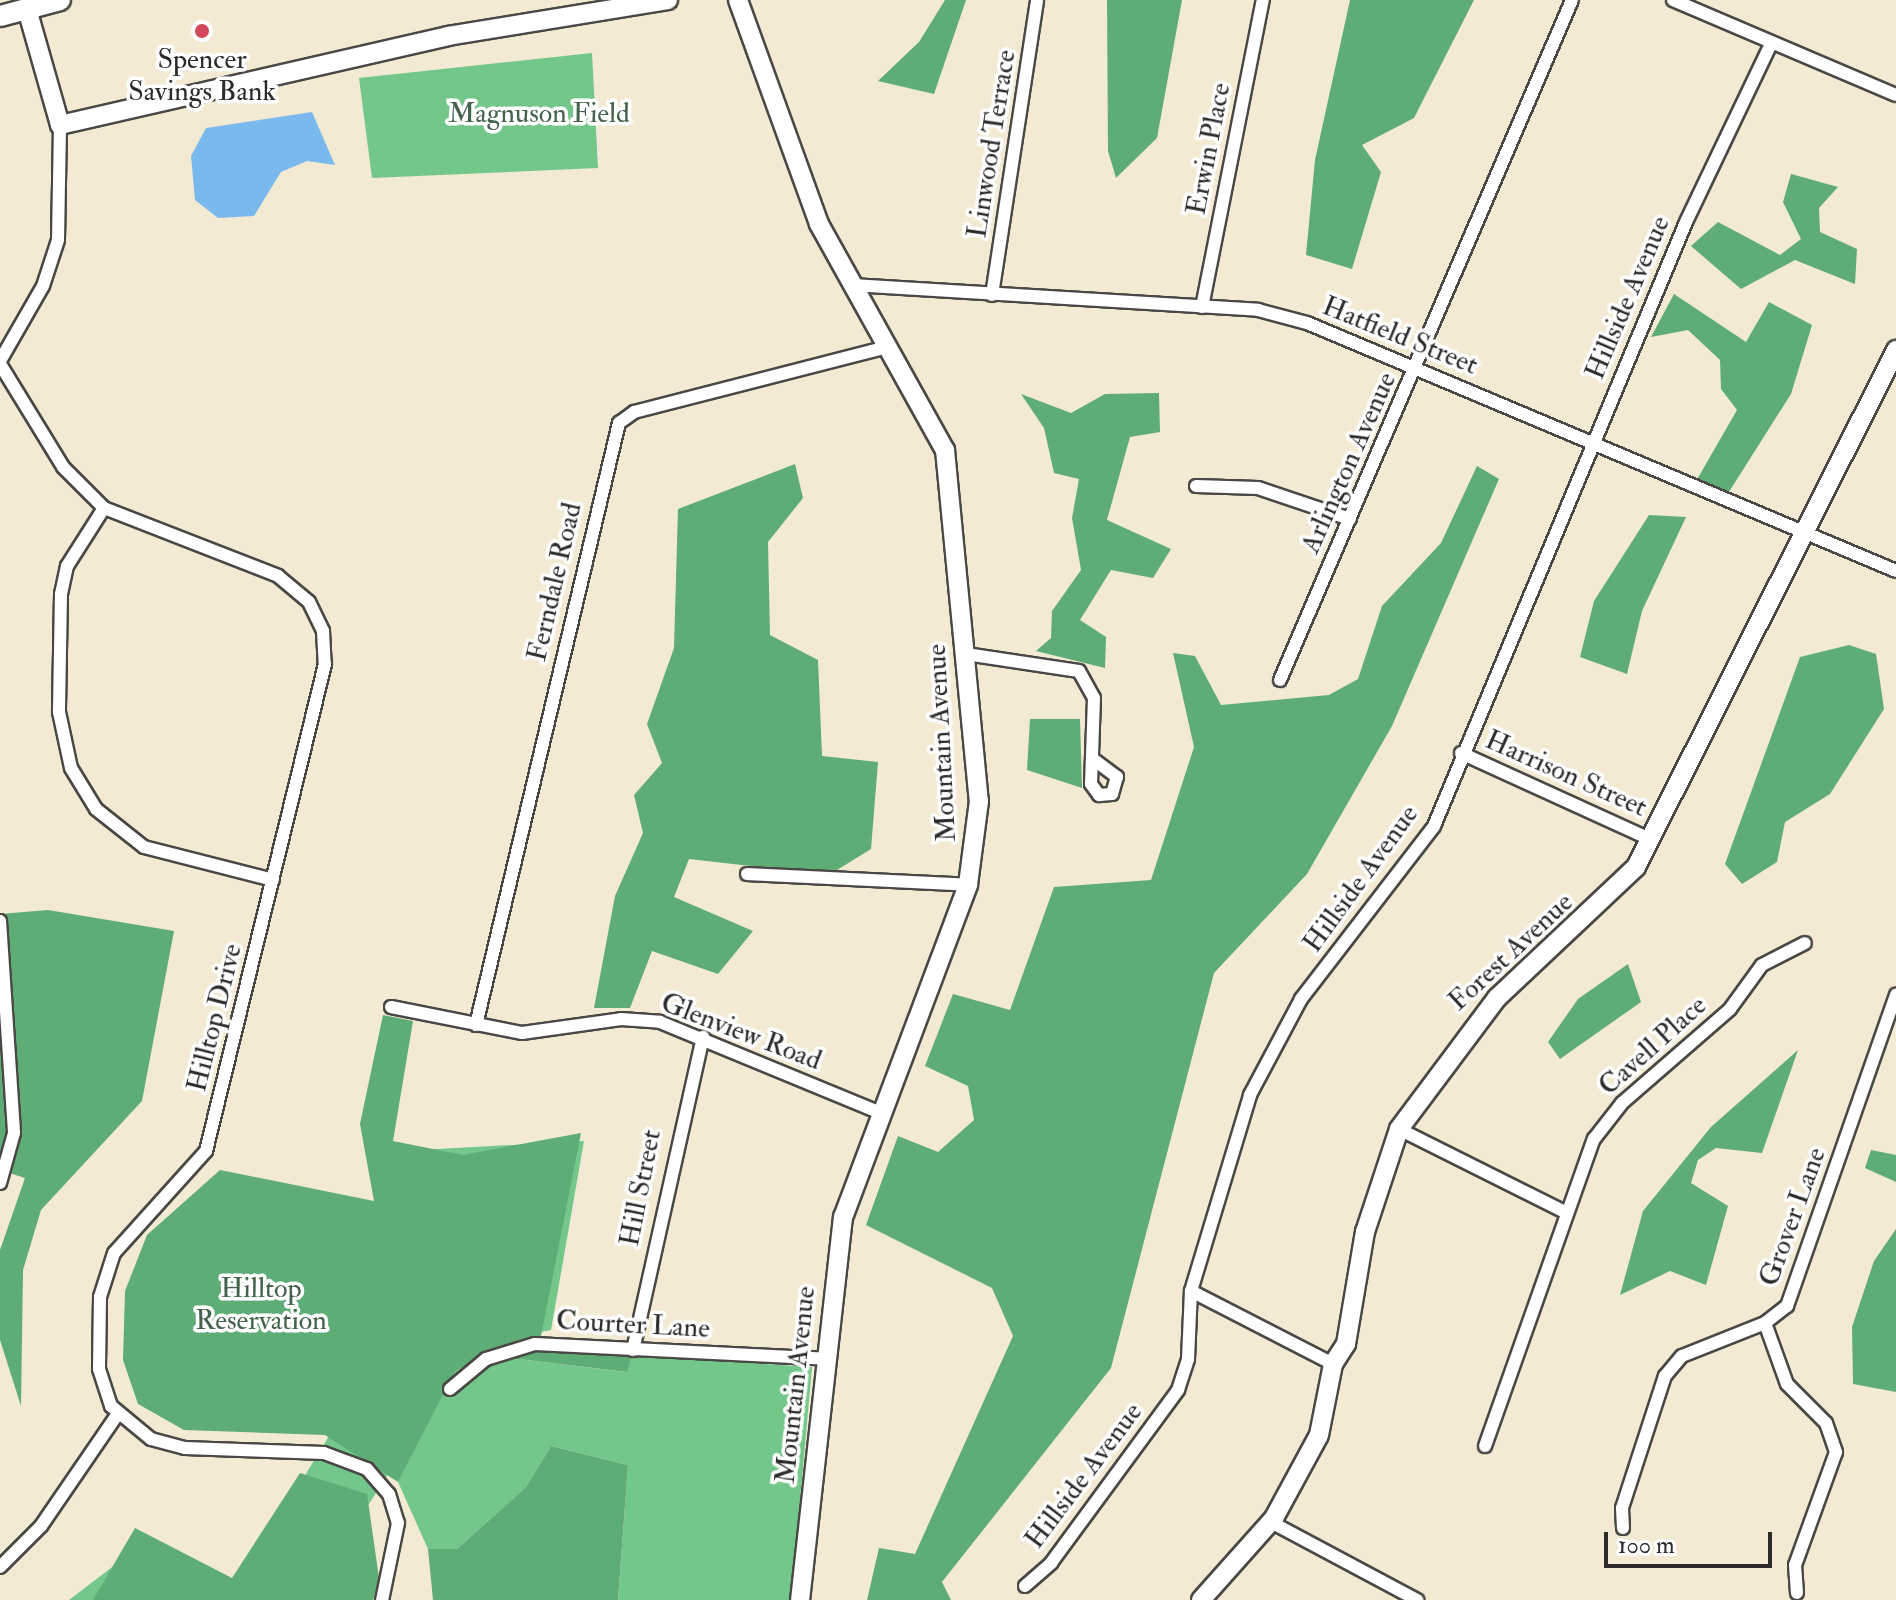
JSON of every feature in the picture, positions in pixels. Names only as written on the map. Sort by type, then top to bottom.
[{"type":"main road","points":[[0,16],[60,0]]},
{"type":"street","points":[[60,125],[448,36],[668,0]]},
{"type":"street","name":"Mountain Avenue","points":[[738,0],[780,125],[852,285],[945,450],[979,820],[968,885],[843,1217],[800,1600]]},
{"type":"street","name":"Linwood Terrace","points":[[992,295],[1037,0]]},
{"type":"street","name":"Erwin Place","points":[[1202,307],[1263,0]]},
{"type":"street","name":"Arlington Avenue","points":[[1280,680],[1417,368],[1572,0]]},
{"type":"street","points":[[1673,0],[1896,95]]},
{"type":"street","points":[[0,362],[56,249],[60,125],[27,9]]},
{"type":"street","name":"Hillside Avenue","points":[[1025,1586],[1051,1563],[1178,1390],[1188,1359],[1191,1291],[1220,1179],[1274,1044],[1434,826],[1461,753],[1592,443],[1772,42]]},
{"type":"street","name":"Hatfield Street","points":[[852,285],[1202,307],[1307,323],[1896,571]]},
{"type":"street","name":"Ferndale Road","points":[[476,1025],[619,423],[634,412],[887,347]]},
{"type":"street","name":"Forest Avenue","points":[[1201,1600],[1271,1522],[1319,1435],[1333,1364],[1346,1344],[1365,1232],[1399,1129],[1461,1038],[1620,889],[1650,839],[1896,350]]},
{"type":"street","name":"Hilltop Drive","points":[[0,362],[63,467],[104,508],[278,576],[302,594],[319,620],[325,664],[206,1151],[132,1226],[103,1282],[100,1379],[117,1415],[151,1439],[185,1448],[324,1453],[367,1469],[389,1494],[398,1523],[382,1600]]},
{"type":"street","points":[[1196,486],[1258,488],[1350,519]]},
{"type":"street","points":[[104,508],[67,566],[61,594],[59,712],[71,768],[96,809],[144,847],[273,880]]},
{"type":"street","points":[[966,654],[1079,671],[1094,698],[1093,759]]},
{"type":"street","name":"Harrison Street","points":[[1461,753],[1650,839]]},
{"type":"street","points":[[747,874],[968,885]]},
{"type":"street","points":[[0,921],[14,1133],[0,1183]]},
{"type":"street","name":"Cavell Place","points":[[1485,1446],[1588,1150],[1611,1115],[1723,1015],[1762,965],[1805,943]]},
{"type":"street","name":"Grover Lane","points":[[1623,1528],[1622,1508],[1665,1376],[1701,1346],[1765,1323],[1795,1290],[1896,994]]},
{"type":"street","name":"Glenview Road","points":[[391,1007],[522,1033],[638,1019],[703,1037],[881,1113]]},
{"type":"street","name":"Hill Street","points":[[633,1350],[703,1037]]},
{"type":"street","points":[[1399,1129],[1565,1212]]},
{"type":"street","points":[[1191,1291],[1333,1364]]},
{"type":"street","points":[[1765,1323],[1787,1384],[1826,1423],[1836,1452],[1795,1565],[1797,1593]]},
{"type":"street","name":"Courter Lane","points":[[450,1389],[486,1359],[522,1346],[827,1359]]},
{"type":"street","points":[[0,1567],[41,1526],[117,1415]]},
{"type":"street","points":[[1271,1522],[1417,1600]]},
{"type":"green space","points":[[945,0],[966,0],[934,94],[878,81],[919,42]]},
{"type":"green space","points":[[1107,0],[1182,0],[1157,138],[1116,178],[1108,151]]},
{"type":"green space","points":[[1350,0],[1474,0],[1414,118],[1362,145],[1381,172],[1352,269],[1306,255],[1315,160]]},
{"type":"green space","name":"Magnuson Field","points":[[592,53],[598,168],[372,178],[359,78]]},
{"type":"green space","points":[[1791,174],[1838,187],[1819,208],[1820,232],[1857,249],[1855,284],[1795,260],[1741,289],[1691,246],[1718,222],[1780,255],[1801,239],[1783,202]]},
{"type":"green space","points":[[1674,294],[1746,342],[1769,302],[1812,325],[1791,394],[1727,495],[1695,483],[1737,410],[1721,389],[1720,360],[1688,330],[1651,337]]},
{"type":"green space","points":[[1159,393],[1160,432],[1130,437],[1107,520],[1171,549],[1153,578],[1111,570],[1080,620],[1106,637],[1105,668],[1036,651],[1051,638],[1052,611],[1081,570],[1072,518],[1079,479],[1054,473],[1044,428],[1021,394],[1071,413],[1105,394]]},
{"type":"green space","points":[[795,464],[803,498],[768,542],[770,635],[818,660],[822,756],[878,762],[871,849],[829,875],[689,859],[674,897],[753,931],[718,974],[652,951],[630,1008],[594,1008],[615,896],[643,833],[634,795],[662,763],[647,724],[674,648],[678,509]]},
{"type":"green space","points":[[1477,466],[1499,479],[1392,726],[1307,874],[1214,973],[1111,1368],[942,1582],[951,1600],[867,1600],[879,1548],[915,1554],[1013,1336],[992,1288],[866,1225],[898,1136],[938,1152],[974,1120],[968,1086],[925,1066],[953,994],[1010,1010],[1054,887],[1151,880],[1194,747],[1173,653],[1195,656],[1221,705],[1329,695],[1358,679],[1382,606],[1441,543]]},
{"type":"green space","points":[[1649,515],[1686,517],[1642,611],[1627,674],[1580,657],[1594,601]]},
{"type":"green space","points":[[1849,645],[1876,654],[1884,709],[1830,794],[1785,822],[1777,862],[1742,884],[1725,864],[1800,657]]},
{"type":"green space","points":[[1030,719],[1080,719],[1082,788],[1027,770]]},
{"type":"green space","points":[[48,910],[174,931],[142,1101],[41,1210],[23,1270],[21,1406],[0,1340],[0,1250],[25,1178],[0,1170],[0,914]]},
{"type":"green space","points":[[1628,964],[1641,1002],[1560,1059],[1548,1042],[1578,999]]},
{"type":"green space","name":"Hilltop Reservation","points":[[383,1015],[413,1021],[393,1141],[463,1155],[581,1133],[539,1346],[632,1355],[627,1372],[485,1355],[455,1371],[398,1482],[325,1435],[184,1430],[138,1404],[123,1360],[125,1291],[147,1235],[220,1170],[374,1201],[360,1124]]},
{"type":"green space","points":[[1798,1050],[1762,1153],[1716,1148],[1698,1160],[1691,1183],[1728,1206],[1706,1285],[1670,1271],[1620,1295],[1643,1211],[1711,1127]]},
{"type":"green space","points":[[584,1141],[551,1330],[469,1346],[455,1370],[485,1355],[626,1372],[632,1355],[812,1367],[791,1600],[618,1600],[628,1465],[551,1446],[526,1487],[457,1549],[428,1549],[398,1482],[454,1370],[308,1600],[69,1600],[145,1542],[230,1599],[335,1426],[383,1152]]},
{"type":"green space","points":[[1871,1150],[1896,1155],[1896,1182],[1865,1168]]},
{"type":"green space","points":[[1896,1229],[1896,1392],[1853,1384],[1852,1327],[1874,1261]]},
{"type":"green space","points":[[551,1446],[628,1465],[618,1600],[433,1600],[428,1549],[457,1549],[526,1487]]},
{"type":"green space","points":[[300,1473],[367,1494],[379,1578],[373,1600],[93,1600],[135,1528],[232,1578]]},
{"type":"water","points":[[312,112],[335,165],[307,161],[281,172],[254,216],[218,218],[195,200],[191,156],[206,128]]},
{"type":"place","name":"Spencer Savings Bank","points":[[202,31]]}]
